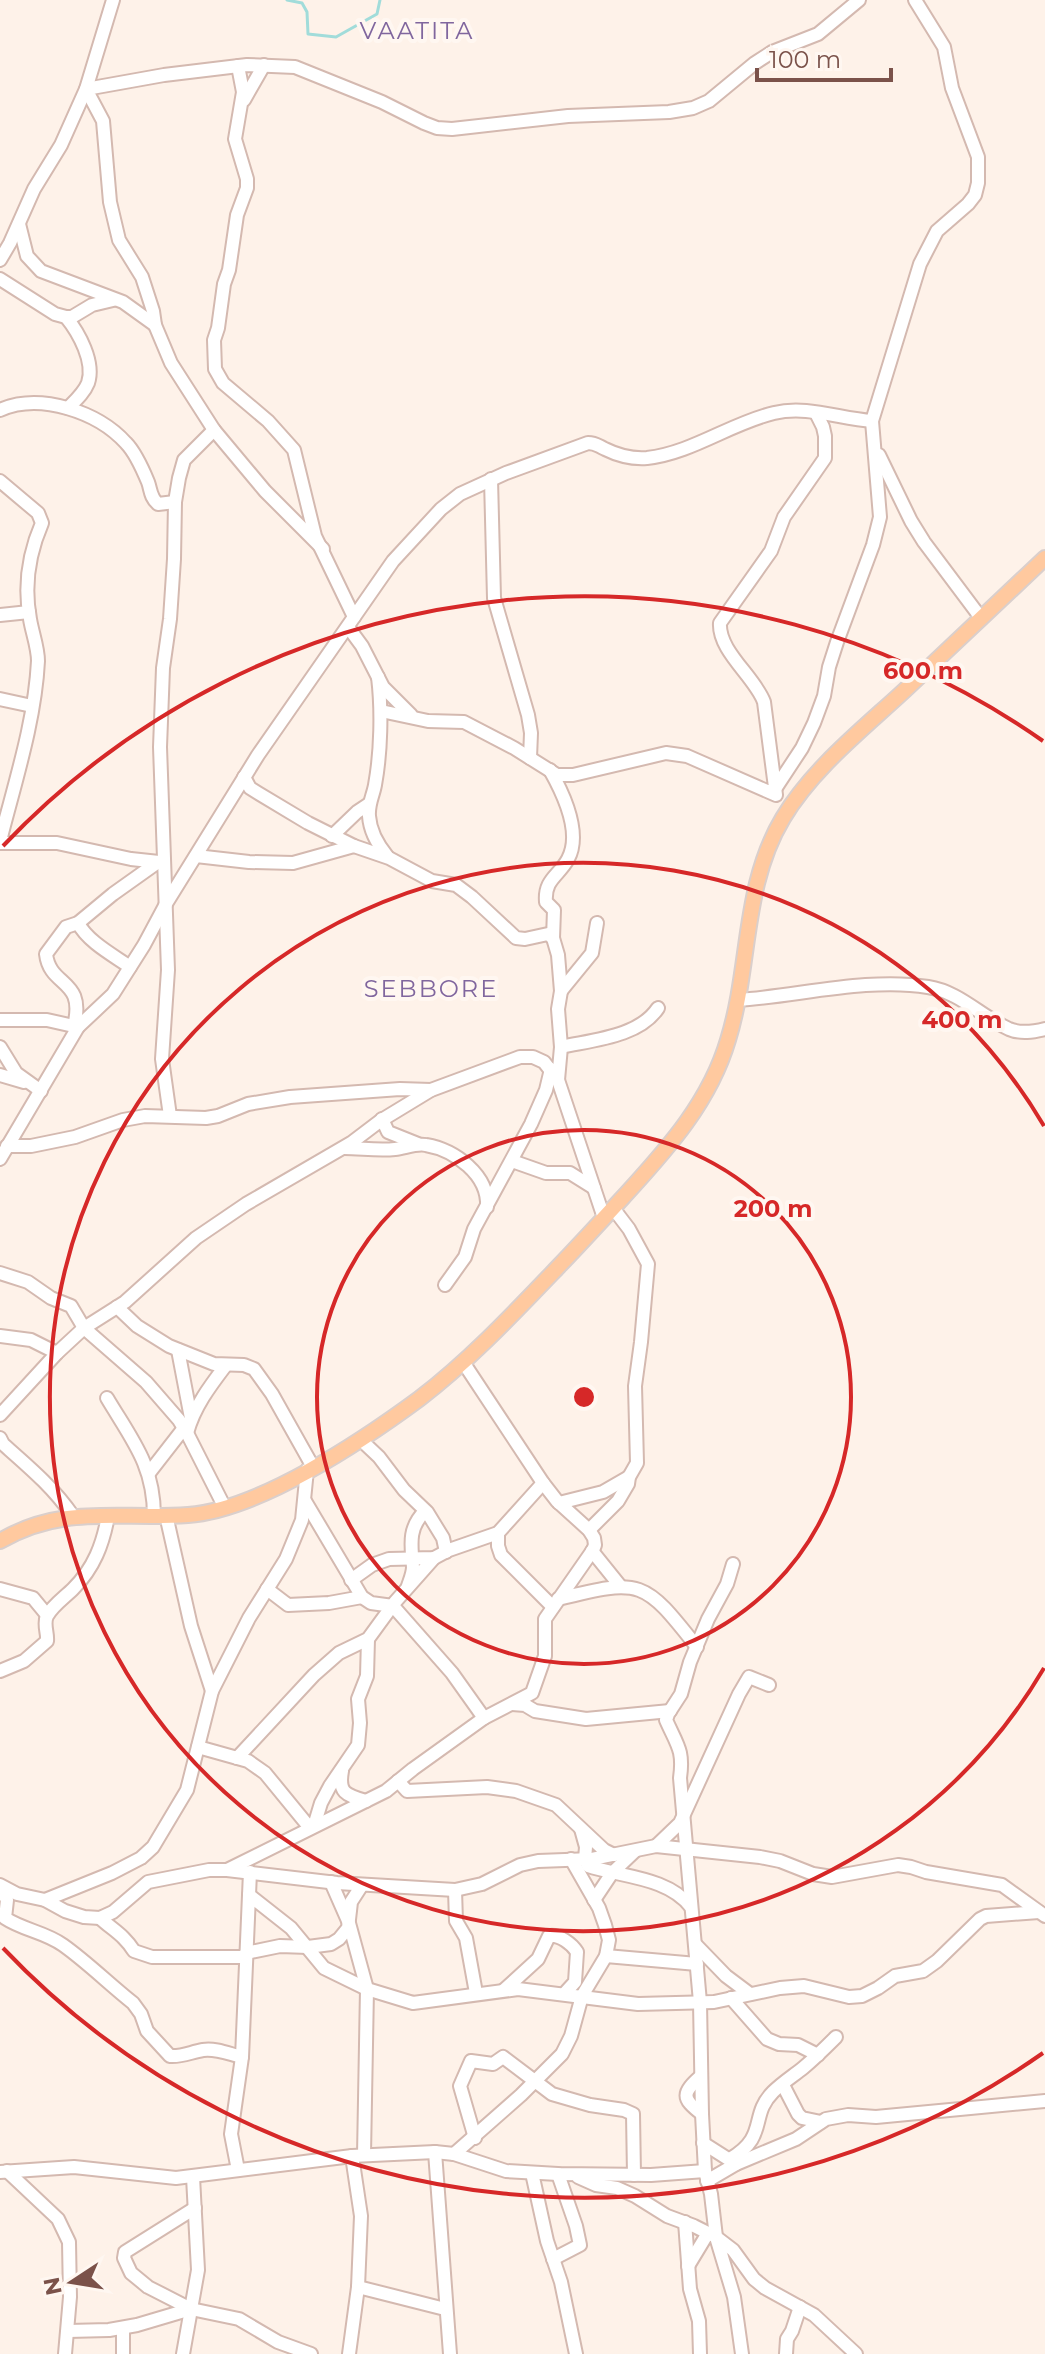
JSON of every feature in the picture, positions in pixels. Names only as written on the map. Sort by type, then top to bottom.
[{"type":"main road","points":[[0,1541],[40,1522],[73,1516],[189,1515],[254,1498],[361,1440],[463,1362],[518,1308],[672,1143],[705,1094],[728,1041],[738,1000],[757,875],[772,839],[793,803],[859,733],[1045,558]]},
{"type":"street","points":[[0,260],[34,189],[61,145],[86,89],[113,0]]},
{"type":"street","points":[[86,89],[164,75],[264,65],[295,67],[437,128],[568,116],[669,112],[693,108],[709,101],[755,63],[772,52],[818,34],[859,0]]},
{"type":"street","points":[[776,792],[814,723],[824,696],[833,654],[873,545],[880,517],[872,421],[920,264],[937,231],[968,204],[975,195],[978,183],[978,157],[956,102],[944,47],[915,0]]},
{"type":"street","points":[[241,103],[264,65]]},
{"type":"street","points":[[238,66],[243,85],[235,139],[247,188],[237,215],[214,340],[215,369],[223,383],[268,421],[294,450],[315,536],[351,622],[383,687],[411,715]]},
{"type":"street","points":[[86,89],[103,121],[110,202],[119,240],[142,277],[155,325],[171,363],[214,430],[265,491],[323,549]]},
{"type":"street","points":[[19,223],[27,256],[41,271],[117,300],[155,325]]},
{"type":"street","points":[[0,279],[55,314],[66,317],[72,317],[92,305],[117,300]]},
{"type":"street","points":[[66,317],[83,343],[89,376],[82,393],[68,408]]},
{"type":"street","points":[[0,410],[12,405],[50,404],[89,414],[127,444],[148,482],[152,499],[158,504],[175,502]]},
{"type":"street","points":[[0,1159],[7,1141],[19,1130],[36,1088],[76,1027],[113,994],[167,902],[244,784],[258,755],[393,561],[441,509],[460,494],[491,479],[588,443],[628,457],[645,458],[677,450],[772,413],[816,413],[872,421]]},
{"type":"street","points":[[776,792],[764,702],[759,689],[720,633],[720,623],[771,551],[784,517],[825,458],[825,436],[816,413]]},
{"type":"street","points":[[170,1116],[162,1059],[168,970],[167,902],[161,861],[162,684],[172,589],[175,502],[184,460],[214,430]]},
{"type":"street","points":[[876,448],[911,521],[981,618]]},
{"type":"street","points":[[491,479],[494,598],[528,715],[530,758]]},
{"type":"street","points":[[0,481],[41,518],[27,597],[38,657],[32,706],[0,842],[57,843],[131,859],[161,861]]},
{"type":"street","points":[[0,615],[29,612]]},
{"type":"street","points":[[378,677],[381,711],[376,783],[369,804],[372,830],[389,858]]},
{"type":"street","points":[[0,699],[32,706]]},
{"type":"street","points":[[381,711],[428,721],[464,722],[557,775],[573,775],[666,753],[687,756],[776,792],[793,803]]},
{"type":"street","points":[[445,1285],[465,1257],[474,1229],[555,1075],[561,1047],[558,1009],[561,991],[558,955],[553,938],[554,910],[546,902],[545,895],[550,881],[570,856],[572,828],[559,786],[550,770]]},
{"type":"street","points":[[244,784],[332,836],[389,858],[432,881],[456,885],[516,938],[548,934],[553,938]]},
{"type":"street","points":[[332,836],[369,804]]},
{"type":"street","points":[[196,856],[293,863],[354,846]]},
{"type":"street","points":[[76,1027],[77,1000],[49,964],[46,954],[66,927],[78,923],[161,861]]},
{"type":"street","points":[[78,923],[98,945],[130,967]]},
{"type":"street","points":[[561,991],[592,953],[597,923]]},
{"type":"street","points":[[738,1000],[778,998],[880,984],[916,986],[963,999],[1009,1029],[1024,1032],[1045,1029]]},
{"type":"street","points":[[561,1047],[638,1026],[652,1017],[658,1008]]},
{"type":"street","points":[[0,1020],[47,1020],[76,1027]]},
{"type":"street","points":[[0,1047],[16,1073],[36,1088]]},
{"type":"street","points":[[0,1415],[84,1328],[117,1307],[196,1238],[246,1204],[344,1148],[382,1119],[431,1090],[520,1057],[533,1057],[544,1062],[555,1075],[595,1189],[608,1213],[629,1229],[648,1264],[635,1386],[637,1463],[618,1501],[589,1530]]},
{"type":"street","points":[[0,1075],[36,1088]]},
{"type":"street","points":[[7,1141],[31,1146],[75,1137],[123,1120],[145,1116],[206,1118],[248,1104],[290,1097],[400,1089],[431,1090]]},
{"type":"street","points":[[382,1119],[388,1132],[436,1148],[469,1165],[486,1193],[487,1208]]},
{"type":"street","points":[[344,1148],[381,1150],[418,1144]]},
{"type":"street","points":[[512,1161],[546,1173],[564,1171],[595,1189]]},
{"type":"street","points":[[0,1273],[28,1282],[51,1298],[71,1306],[84,1328],[146,1382],[188,1426]]},
{"type":"street","points":[[45,1900],[122,1868],[153,1847],[187,1790],[212,1691],[249,1618],[286,1559],[302,1520],[310,1469],[272,1394],[254,1369],[244,1365],[214,1364],[178,1350],[137,1326],[117,1307]]},
{"type":"street","points":[[0,1336],[31,1340],[57,1353]]},
{"type":"street","points":[[178,1350],[188,1426],[225,1508]]},
{"type":"street","points":[[227,1870],[386,1791],[484,1718],[532,1693],[545,1656],[545,1619],[592,1551],[594,1538],[543,1483],[463,1362]]},
{"type":"street","points":[[149,1473],[188,1426],[211,1384],[226,1365]]},
{"type":"street","points":[[107,1398],[149,1473],[212,1691]]},
{"type":"street","points":[[0,1438],[58,1494],[73,1516]]},
{"type":"street","points":[[361,1440],[425,1511],[443,1538],[461,1546]]},
{"type":"street","points":[[559,1503],[603,1492],[629,1477]]},
{"type":"street","points":[[237,1758],[314,1675],[339,1653],[368,1639],[434,1558],[498,1533],[543,1483]]},
{"type":"street","points":[[305,1501],[362,1597],[371,1603],[393,1606],[452,1673],[484,1718]]},
{"type":"street","points":[[407,1589],[413,1567],[412,1529],[425,1511]]},
{"type":"street","points":[[0,1671],[24,1661],[47,1641],[47,1615],[80,1581],[100,1551],[108,1516]]},
{"type":"street","points":[[498,1533],[501,1555],[556,1603]]},
{"type":"street","points":[[443,1538],[446,1552]]},
{"type":"street","points":[[592,1551],[621,1587]]},
{"type":"street","points":[[351,1580],[372,1565],[389,1559],[434,1558]]},
{"type":"street","points":[[733,1564],[727,1584],[690,1662],[681,1694],[666,1720],[681,1751],[680,1778],[700,2002],[701,2076],[686,2090],[685,2096],[688,2104],[702,2114],[712,2235],[734,2297],[742,2354]]},
{"type":"street","points":[[556,1603],[598,1588],[640,1589],[656,1598],[697,1647]]},
{"type":"street","points":[[0,1589],[33,1598],[47,1615]]},
{"type":"street","points":[[267,1589],[288,1605],[329,1603],[362,1597]]},
{"type":"street","points":[[312,1827],[321,1803],[359,1742],[358,1699],[367,1676],[368,1639]]},
{"type":"street","points":[[656,1846],[684,1817],[749,1677],[769,1685]]},
{"type":"street","points":[[512,1704],[522,1704],[548,1714],[586,1719],[670,1711]]},
{"type":"street","points":[[198,1747],[248,1761],[265,1773],[312,1827]]},
{"type":"street","points":[[344,1764],[342,1789],[366,1801]]},
{"type":"street","points":[[398,1781],[407,1791],[487,1787],[516,1791],[556,1805],[604,1850],[614,1855]]},
{"type":"street","points":[[580,1826],[588,1866],[670,1888],[691,1907]]},
{"type":"street","points":[[0,1886],[17,1894],[45,1900],[65,1911],[100,1918],[113,1912],[148,1882],[209,1870],[362,1885],[455,1890],[482,1884],[520,1865],[538,1861],[585,1859],[656,1846],[780,1861],[813,1874],[832,1877],[898,1865],[911,1867],[1002,1885],[1042,1914]]},
{"type":"street","points":[[594,1900],[612,1873],[635,1851]]},
{"type":"street","points":[[454,2154],[475,2138],[562,2054],[571,2036],[582,1996],[606,1956],[609,1940],[594,1900],[571,1859]]},
{"type":"street","points":[[238,2170],[231,2134],[242,2057],[250,1872]]},
{"type":"street","points":[[331,1882],[349,1923],[367,1989],[358,2155],[361,2216],[358,2287],[349,2354]]},
{"type":"street","points":[[100,1918],[126,1937],[134,1951],[152,1957],[246,1955],[280,1946],[331,1944],[345,1932],[351,1902],[362,1885]]},
{"type":"street","points":[[0,1886],[7,1900],[5,1918],[63,1945],[133,2003],[147,2031],[170,2056],[179,2057],[204,2050],[242,2057]]},
{"type":"street","points":[[455,1890],[456,1921],[466,1938],[476,1993]]},
{"type":"street","points":[[249,1895],[291,1928],[324,1968],[367,1989],[413,2003],[518,1989],[638,2004],[700,2002],[804,1986],[849,1997],[862,1996],[895,1976],[912,1974],[930,1966],[986,1916],[1042,1914]]},
{"type":"street","points":[[504,1990],[538,1959],[552,1935],[577,1952],[575,1982],[564,1994]]},
{"type":"street","points":[[696,1945],[726,1976],[750,1994]]},
{"type":"street","points":[[606,1956],[697,1964]]},
{"type":"street","points":[[731,1998],[767,2039],[779,2044],[798,2045],[818,2055]]},
{"type":"street","points":[[733,2161],[755,2137],[759,2118],[775,2089],[836,2037]]},
{"type":"street","points":[[475,2138],[460,2086],[471,2061],[493,2064],[503,2057],[552,2094],[633,2114],[634,2175]]},
{"type":"street","points":[[783,2085],[793,2108],[802,2118],[821,2122]]},
{"type":"street","points":[[4,2172],[74,2167],[176,2178],[358,2155],[435,2152],[454,2154],[506,2171],[706,2176],[733,2161],[792,2141],[826,2119],[1045,2101]]},
{"type":"street","points":[[792,2141],[793,2108]]},
{"type":"street","points":[[703,2143],[733,2161]]},
{"type":"street","points":[[435,2152],[450,2354]]},
{"type":"street","points":[[4,2172],[58,2219],[69,2242],[70,2297],[65,2354]]},
{"type":"street","points":[[532,2173],[561,2282],[576,2354]]},
{"type":"street","points":[[565,2174],[626,2192],[667,2216],[712,2235],[733,2250],[754,2279],[814,2315],[856,2354]]},
{"type":"street","points":[[553,2259],[580,2245],[565,2174]]},
{"type":"street","points":[[183,2354],[198,2270],[193,2177]]},
{"type":"street","points":[[195,2208],[125,2252],[124,2258],[131,2273],[139,2281],[191,2309],[239,2319],[278,2342],[311,2354]]},
{"type":"street","points":[[685,2222],[690,2289],[699,2321],[700,2354]]},
{"type":"street","points":[[688,2266],[712,2235]]},
{"type":"street","points":[[358,2287],[445,2309]]},
{"type":"street","points":[[786,2354],[787,2339],[800,2307]]},
{"type":"street","points":[[68,2331],[123,2328],[191,2309]]},
{"type":"street","points":[[123,2328],[123,2354]]},
{"type":"waterway","points":[[287,0],[302,3],[307,12],[308,34],[336,37],[377,14],[380,0]]},
{"type":"district","name":"VAATITA","points":[[417,30]]},
{"type":"district","name":"SEBBORE","points":[[431,988]]}]
